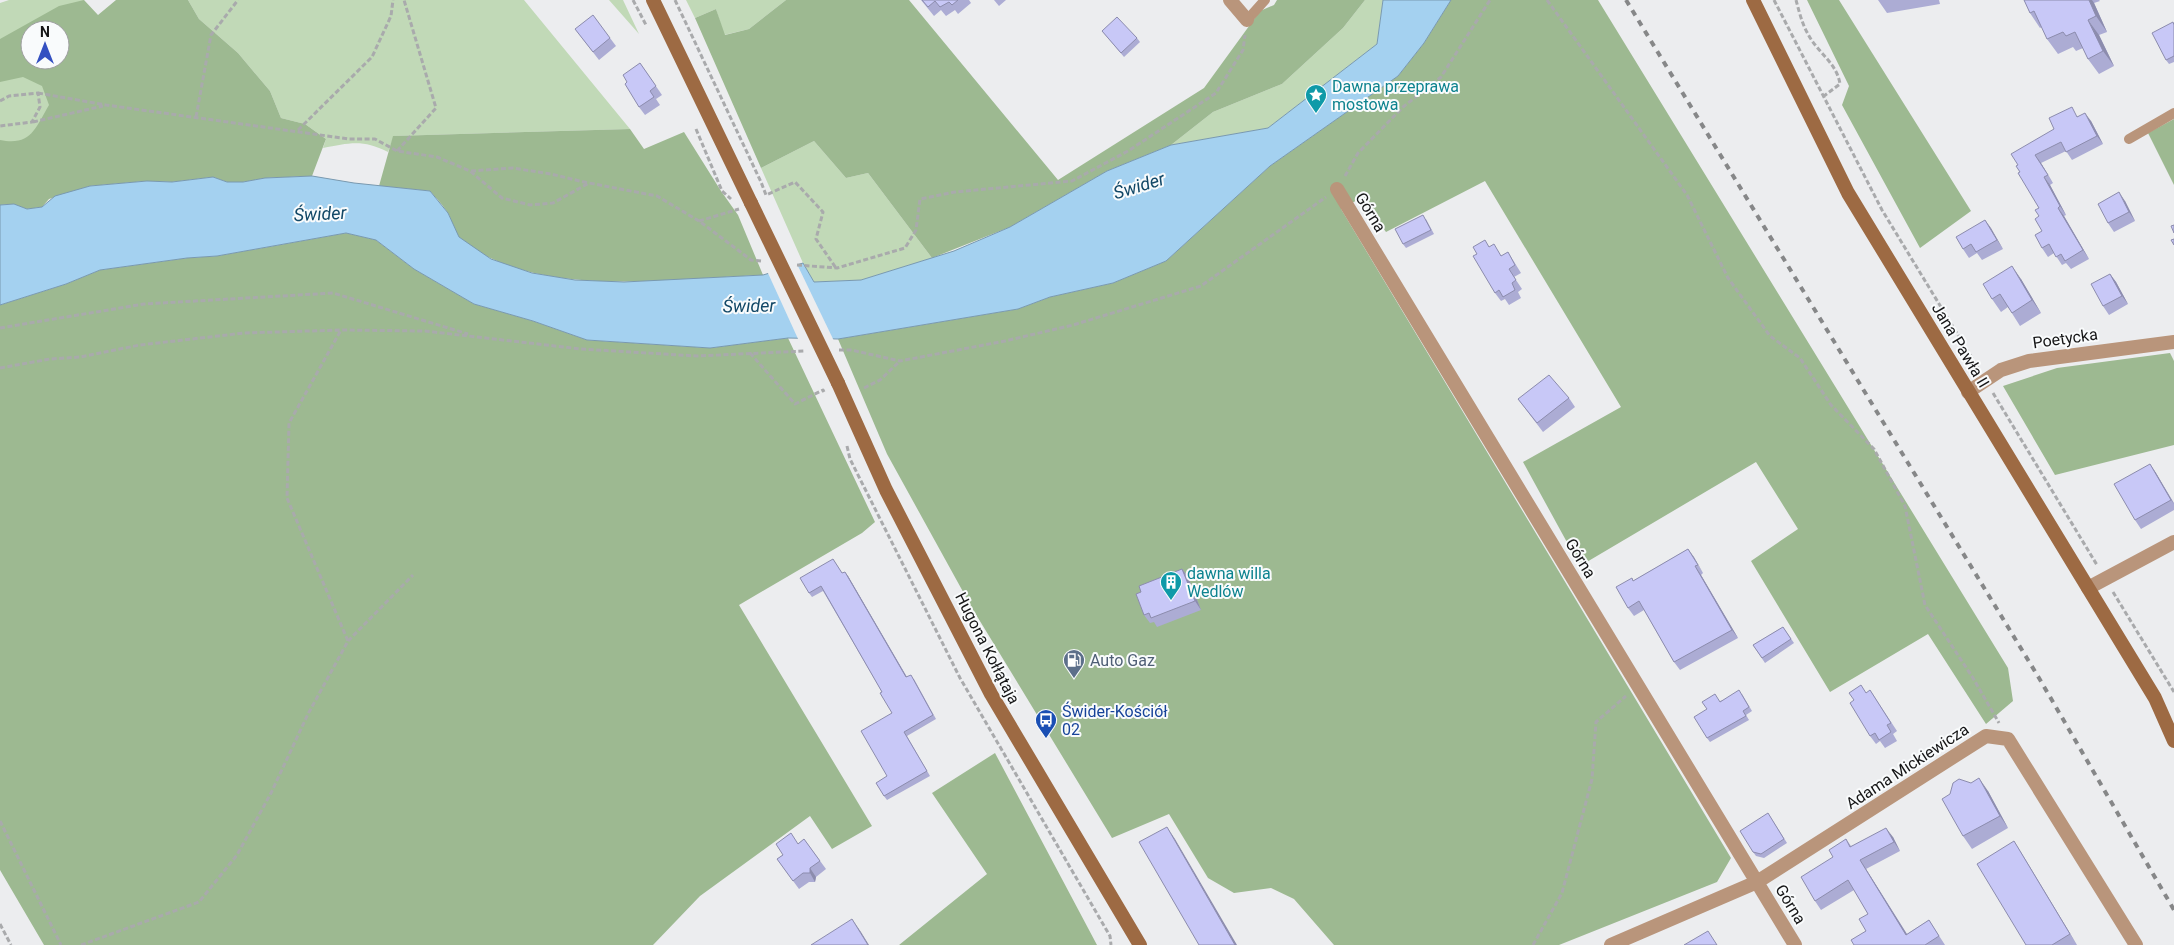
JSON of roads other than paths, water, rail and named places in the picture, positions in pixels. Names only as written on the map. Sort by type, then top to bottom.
[{"type":"main road","name":"Hugona Kołłątaja","points":[[653,0],[745,205],[838,384],[886,490],[991,694],[1140,945]]},
{"type":"main road","name":"Jana Pawła II","points":[[1753,0],[1848,192],[2155,698],[2174,741]]},
{"type":"main road","name":"Jana Pawła II","points":[[2155,698],[2174,719]]},
{"type":"street","points":[[1230,0],[1247,20]]},
{"type":"street","name":"Górna","points":[[1337,189],[1795,945]]},
{"type":"street","name":"Poetycka","points":[[1968,392],[2001,370],[2029,361],[2174,342]]},
{"type":"street","points":[[2088,588],[2174,542]]},
{"type":"street","name":"Adama Mickiewicza","points":[[1611,945],[1757,882],[1986,736],[2008,739],[2136,945]]},
{"type":"lane","points":[[1247,20],[1265,0]]},
{"type":"lane","points":[[2129,138],[2174,113]]},
{"type":"water","name":"Świder","points":[[1383,0],[1451,0],[1424,43],[1398,76],[1270,166],[1166,261],[1113,283],[1050,297],[1018,309],[838,339],[788,338],[710,348],[587,340],[533,321],[474,304],[414,269],[376,240],[346,233],[217,256],[187,258],[100,270],[66,284],[0,305],[0,205],[14,204],[27,209],[42,207],[55,196],[90,186],[147,181],[172,182],[213,177],[227,182],[243,182],[265,178],[312,176],[354,183],[430,191],[448,213],[459,237],[491,259],[532,273],[575,280],[624,282],[763,275],[803,263],[814,282],[861,280],[954,251],[1010,227],[1107,171],[1171,145],[1268,128],[1377,44]]},
{"type":"railway","points":[[1626,0],[2039,678],[2174,910]]},
{"type":"place","name":"Dawna przeprawa mostowa","points":[[1316,114]]},
{"type":"place","name":"dawna willa Wedlów","points":[[1171,601]]},
{"type":"place","name":"Auto Gaz","points":[[1074,679]]},
{"type":"place","name":"Świder-Kościół 02","points":[[1046,739]]}]
